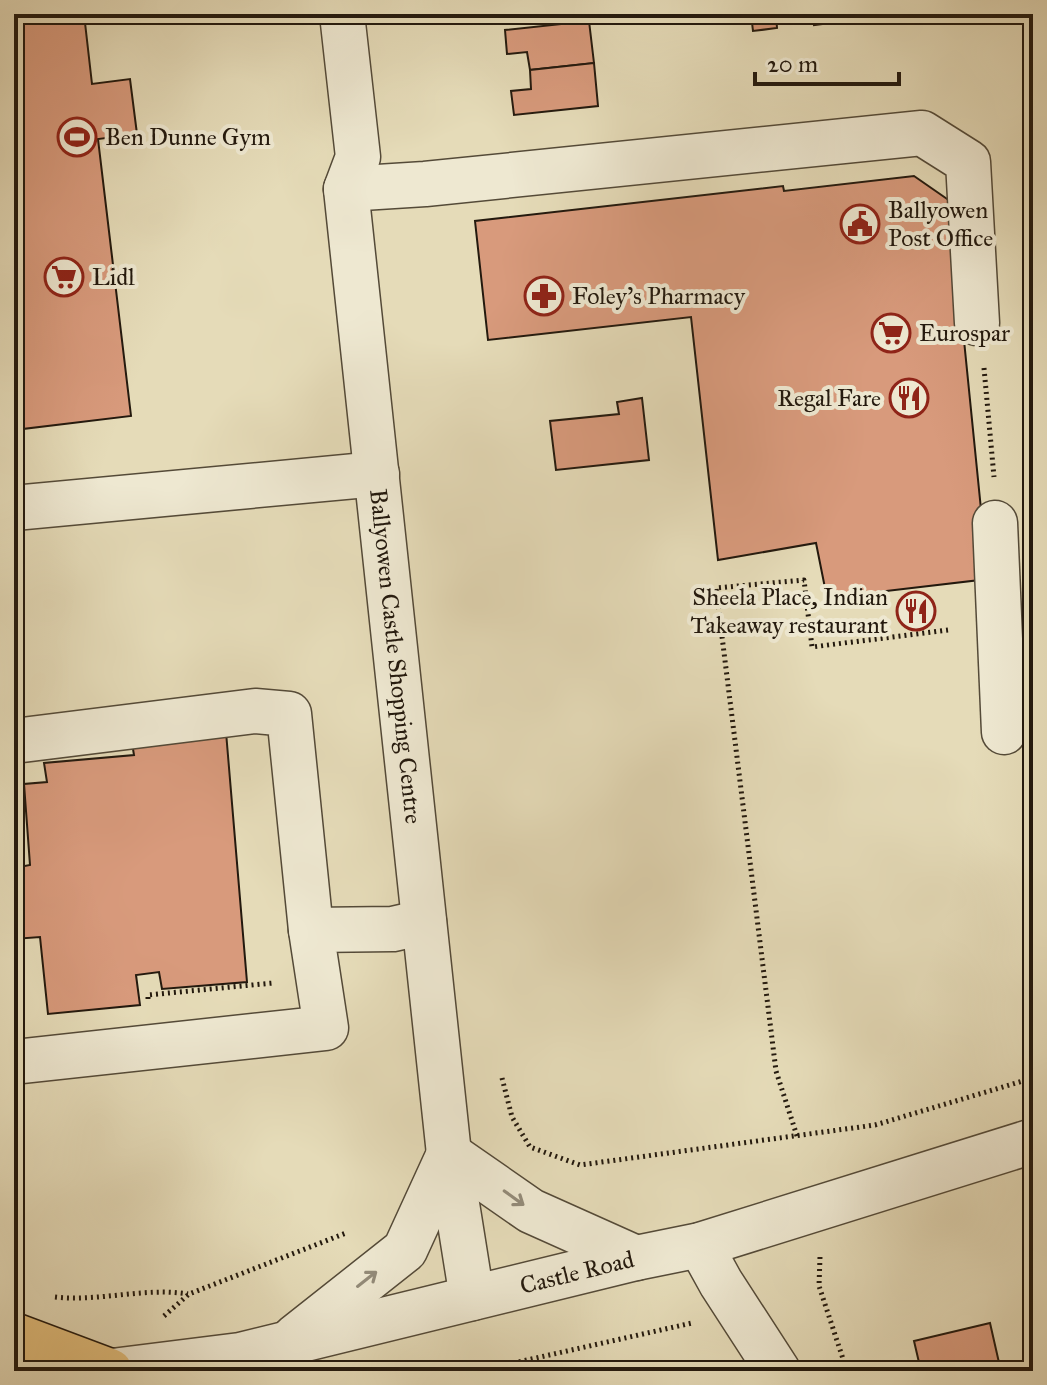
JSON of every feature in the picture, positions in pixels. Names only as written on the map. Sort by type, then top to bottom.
[{"type":"main road","points":[[14,1335],[111,1371]]},
{"type":"street","name":"Ballyowen Castle Shopping Centre","points":[[342,14],[358,157],[346,189],[449,1154],[472,1298]]},
{"type":"street","points":[[346,189],[425,184],[922,133],[968,162],[977,323]]},
{"type":"street","points":[[14,508],[377,474]]},
{"type":"street","points":[[995,523],[1004,732]]},
{"type":"street","points":[[14,741],[255,711],[289,714],[311,930],[326,1028],[14,1062]]},
{"type":"street","points":[[311,930],[393,929],[424,922]]},
{"type":"street","name":"Castle Road","points":[[111,1371],[240,1355],[700,1245],[1033,1141]]},
{"type":"street","points":[[284,1345],[405,1250],[449,1154],[531,1211],[636,1258]]},
{"type":"street","points":[[700,1245],[778,1371]]},
{"type":"path","points":[[977,323],[994,462],[995,523]]},
{"type":"path","points":[[797,1136],[776,1071],[716,588],[804,580],[812,647],[948,630]]},
{"type":"path","points":[[502,1078],[512,1117],[530,1147],[580,1165],[875,1125],[1033,1078]]},
{"type":"path","points":[[53,1297],[79,1299],[167,1291],[189,1294],[355,1229]]},
{"type":"path","points":[[820,1253],[819,1286],[847,1371]]},
{"type":"path","points":[[478,1371],[701,1321]]},
{"type":"building","name":"Lidl","points":[[14,14],[84,14],[92,84],[130,79],[137,134],[98,139],[131,416],[14,430]]},
{"type":"building","points":[[751,14],[776,14],[777,28],[753,31]]},
{"type":"building","points":[[813,14],[837,14],[837,22],[814,25]]},
{"type":"building","points":[[589,21],[594,63],[530,70],[527,52],[507,54],[505,30]]},
{"type":"building","points":[[594,63],[598,106],[514,115],[511,91],[531,89],[530,70]]},
{"type":"building","points":[[914,176],[950,201],[988,579],[827,598],[816,543],[718,560],[691,317],[488,340],[475,221],[783,186],[784,191]]},
{"type":"building","points":[[642,398],[649,460],[556,470],[550,421],[619,414],[617,402]]},
{"type":"building","points":[[225,720],[247,982],[162,989],[159,972],[136,975],[140,1005],[48,1014],[40,937],[14,939],[14,868],[30,865],[24,784],[47,782],[44,763],[134,755],[132,743]]},
{"type":"building","points":[[990,1323],[1000,1367],[983,1371],[921,1371],[914,1341]]},
{"type":"place","name":"Ben Dunne Gym","points":[[77,137]]},
{"type":"place","name":"Ballyowen Post Office","points":[[860,224]]},
{"type":"place","name":"Lidl","points":[[64,277]]},
{"type":"place","name":"Foley's Pharmacy","points":[[544,296]]},
{"type":"place","name":"Eurospar","points":[[891,333]]},
{"type":"place","name":"Regal Fare","points":[[909,398]]},
{"type":"place","name":"Sheela Place, Indian Takeaway restaurant","points":[[916,611]]}]
